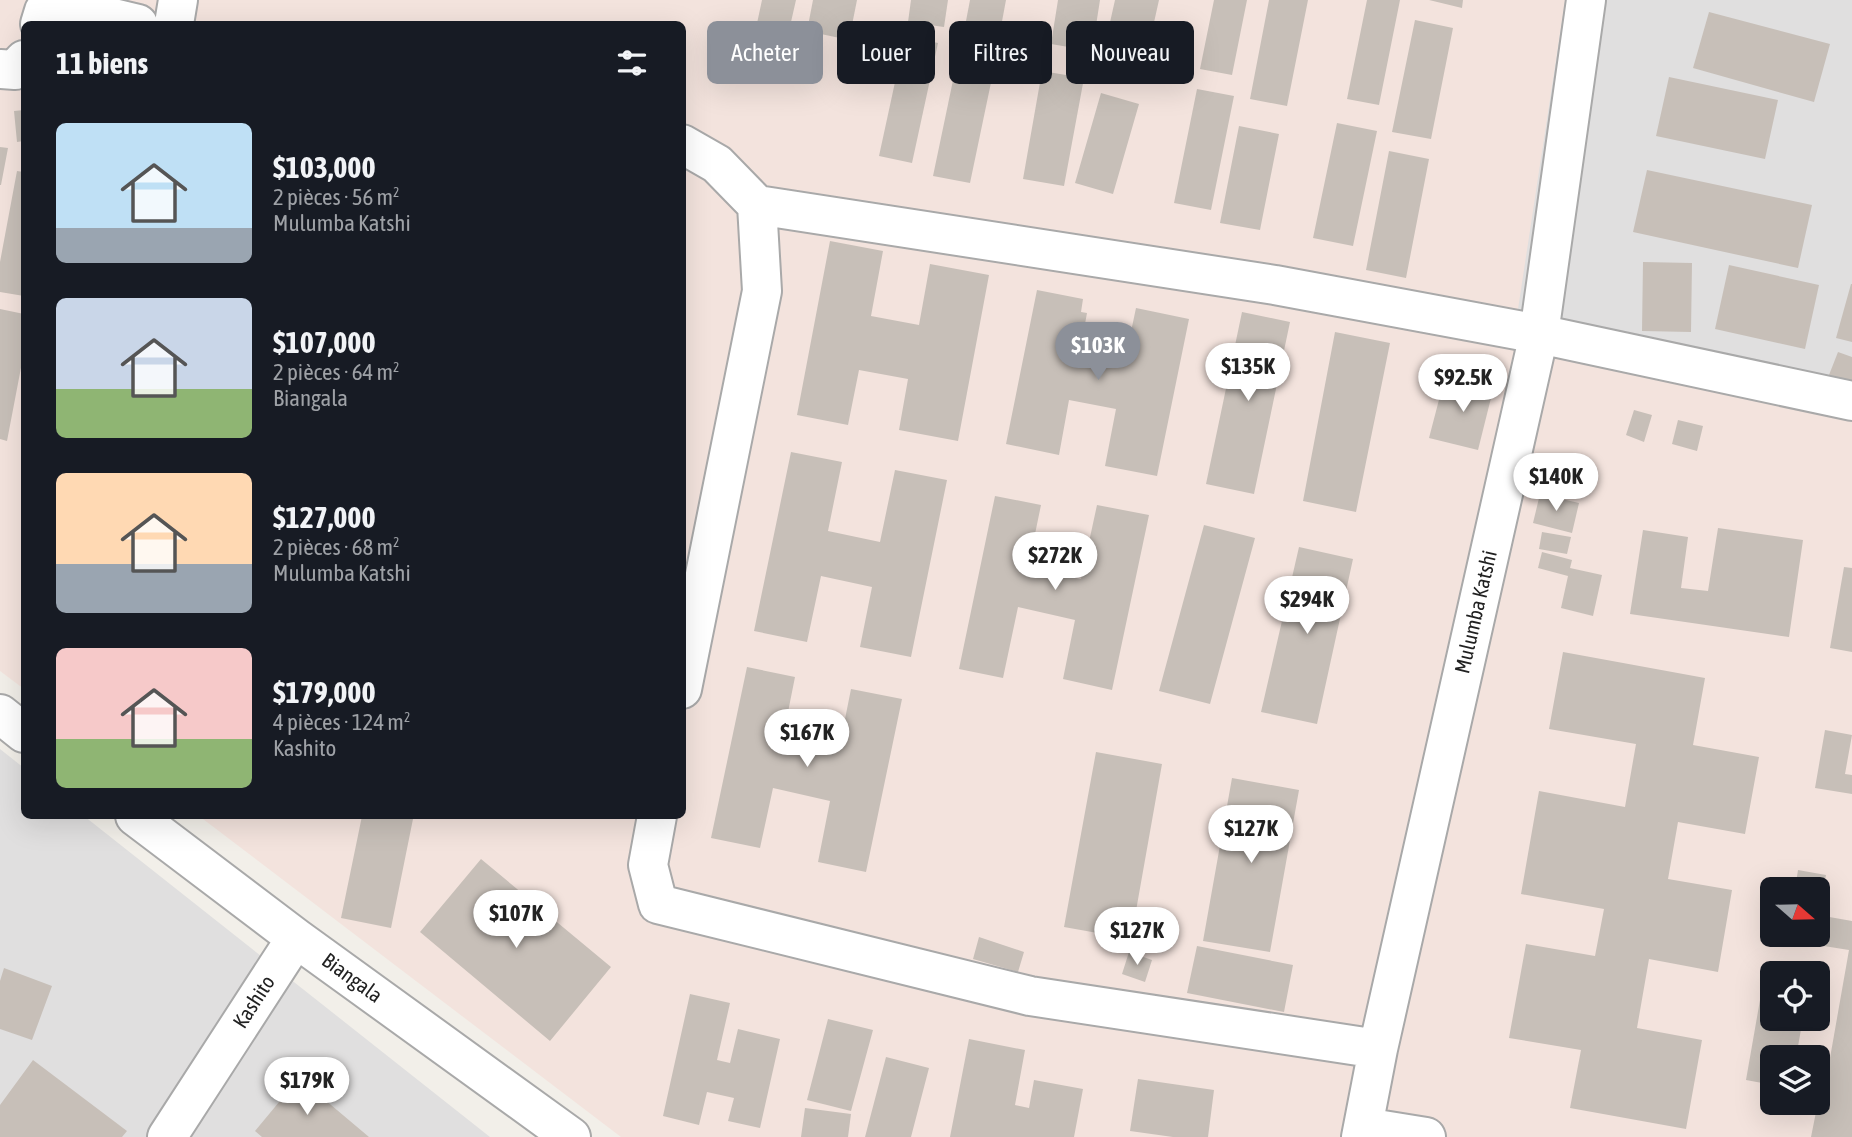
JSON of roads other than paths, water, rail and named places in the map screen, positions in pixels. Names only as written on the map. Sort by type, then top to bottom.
[{"type":"street","points":[[174,21],[178,0]]},
{"type":"street","name":"Mulumba Katshi","points":[[1362,1132],[1378,1048],[1539,334],[1586,0]]},
{"type":"street","points":[[43,12],[126,21]]},
{"type":"street","points":[[0,69],[15,70],[21,63]]},
{"type":"street","points":[[686,146],[717,164],[757,205],[1148,263],[1539,334],[1852,401]]},
{"type":"street","points":[[686,669],[761,291],[757,205]]},
{"type":"street","points":[[0,714],[21,731]]},
{"type":"street","name":"Biangala","points":[[139,819],[571,1137]]},
{"type":"street","points":[[656,819],[648,865],[658,904],[1030,996],[1378,1048]]},
{"type":"street","name":"Kashito","points":[[167,1137],[296,937]]},
{"type":"street","points":[[1362,1132],[1426,1137]]}]
